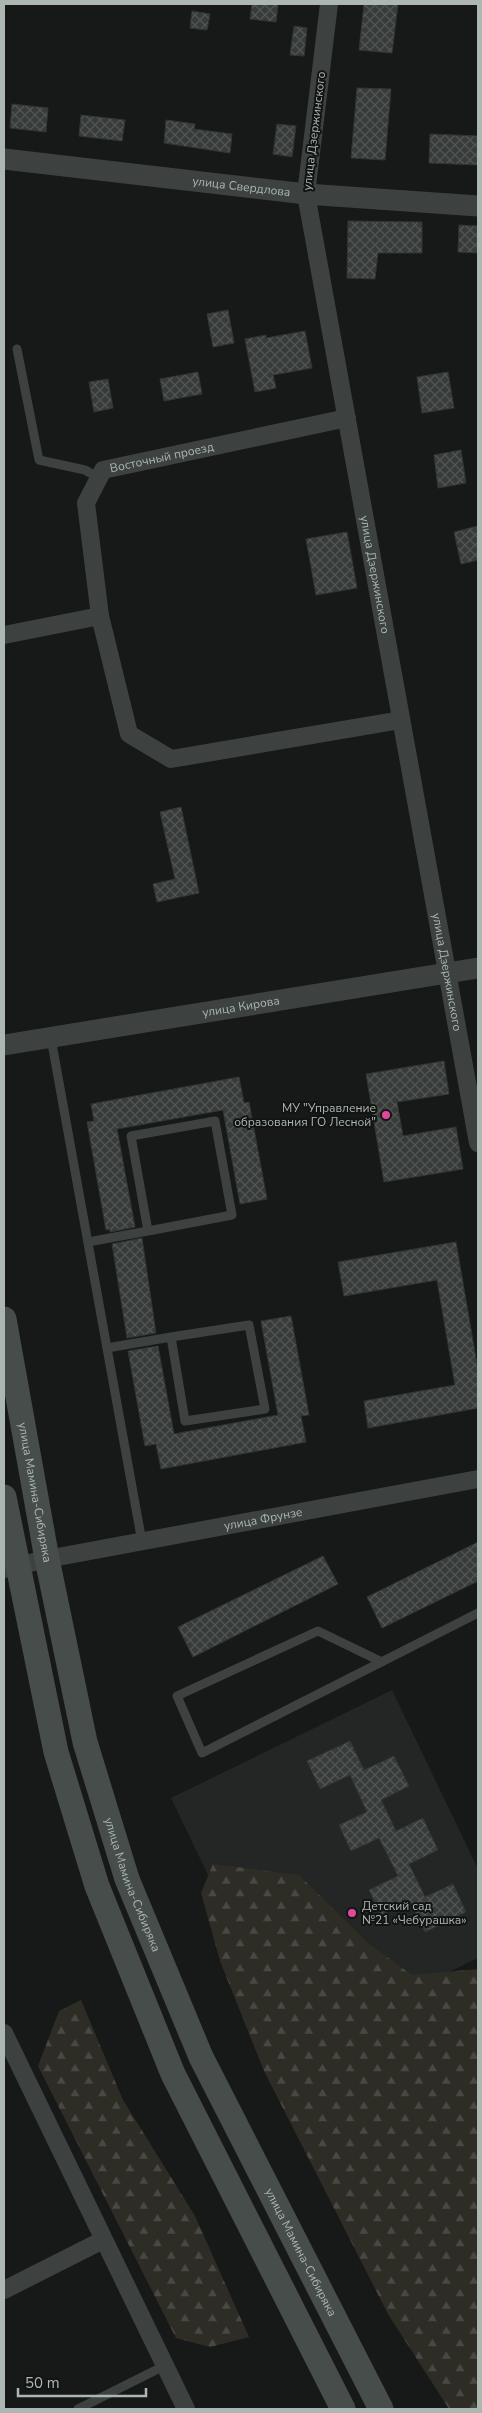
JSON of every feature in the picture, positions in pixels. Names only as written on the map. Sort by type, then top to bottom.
[{"type":"main road","name":"улица Мамина-Сибиряка","points":[[4,1319],[47,1559],[85,1742],[127,1879],[201,2057],[381,2409]]},
{"type":"main road","points":[[4,1497],[10,1568],[56,1752],[97,1886],[173,2074],[343,2409]]},
{"type":"street","name":"улица Дзержинского","points":[[329,4],[306,194],[478,1143]]},
{"type":"street","name":"улица Свердлова","points":[[4,160],[306,194],[478,206]]},
{"type":"street","name":"Восточный проезд","points":[[347,418],[103,470],[86,503],[100,616],[129,734],[171,759],[401,720]]},
{"type":"street","points":[[4,635],[100,616]]},
{"type":"street","name":"улица Кирова","points":[[4,1045],[478,968]]},
{"type":"street","name":"улица Фрунзе","points":[[10,1568],[47,1559],[478,1479]]},
{"type":"street","points":[[4,2034],[186,2409]]},
{"type":"street","points":[[4,2290],[103,2240]]},
{"type":"lane","points":[[17,349],[39,460],[84,470],[99,478]]},
{"type":"lane","points":[[51,1037],[142,1542]]},
{"type":"lane","points":[[88,1242],[232,1215],[215,1121],[131,1136],[148,1230]]},
{"type":"lane","points":[[107,1348],[171,1337],[249,1325],[265,1409],[185,1421],[171,1337]]},
{"type":"lane","points":[[382,1662],[318,1631],[177,1696],[202,1753],[382,1662],[478,1613]]},
{"type":"lane","points":[[78,2409],[164,2366]]},
{"type":"shaded area","name":"Детский сад №21 «Чебурашка»","points":[[392,1690],[478,1869],[478,1958],[291,2048],[171,1798]]},
{"type":"green space","points":[[213,1864],[299,1875],[369,1944],[412,1975],[478,1969],[478,2409],[449,2409],[388,2314],[264,2071],[220,1961],[201,1893]]},
{"type":"green space","points":[[81,2000],[123,2100],[195,2216],[249,2337],[210,2347],[176,2338],[38,2066],[59,2011]]},
{"type":"building","points":[[252,4],[278,4],[276,22],[250,19]]},
{"type":"building","points":[[364,4],[398,4],[392,53],[359,50]]},
{"type":"building","points":[[192,11],[210,14],[207,30],[190,28]]},
{"type":"building","points":[[294,26],[307,28],[304,56],[290,55]]},
{"type":"building","points":[[357,88],[391,89],[385,160],[351,158]]},
{"type":"building","points":[[12,104],[48,108],[46,132],[10,128]]},
{"type":"building","points":[[81,115],[125,120],[122,141],[79,136]]},
{"type":"building","points":[[166,120],[195,124],[194,129],[232,134],[230,153],[164,143]]},
{"type":"building","points":[[277,124],[296,126],[292,157],[273,154]]},
{"type":"building","points":[[430,134],[478,136],[478,165],[429,163]]},
{"type":"building","points":[[348,221],[422,222],[422,253],[378,253],[375,279],[347,278]]},
{"type":"building","points":[[459,225],[478,226],[478,253],[458,252]]},
{"type":"building","points":[[228,310],[234,343],[213,347],[207,314]]},
{"type":"building","points":[[305,331],[312,368],[273,375],[276,388],[255,392],[245,339],[266,335],[266,338]]},
{"type":"building","points":[[198,372],[202,394],[164,401],[160,379]]},
{"type":"building","points":[[448,372],[454,408],[422,413],[417,377]]},
{"type":"building","points":[[108,379],[113,408],[94,412],[89,382]]},
{"type":"building","points":[[461,450],[466,483],[438,488],[434,455]]},
{"type":"building","points":[[478,526],[478,560],[461,564],[454,532]]},
{"type":"building","points":[[347,532],[357,588],[316,595],[306,539]]},
{"type":"building","points":[[181,807],[199,893],[157,902],[153,884],[175,879],[160,812]]},
{"type":"building","name":"МУ \"Управление образования ГО Лесной\"","points":[[444,1061],[449,1094],[397,1102],[403,1136],[456,1127],[463,1169],[384,1182],[366,1074]]},
{"type":"building","points":[[239,1077],[244,1103],[249,1102],[267,1199],[240,1204],[223,1110],[117,1129],[135,1227],[110,1232],[110,1229],[106,1230],[87,1122],[94,1121],[91,1104]]},
{"type":"building","points":[[142,1238],[156,1333],[127,1338],[112,1244]]},
{"type":"building","points":[[456,1242],[478,1370],[478,1408],[368,1428],[364,1401],[455,1385],[437,1280],[344,1296],[338,1262]]},
{"type":"building","points":[[291,1316],[309,1415],[301,1416],[306,1442],[161,1469],[156,1444],[145,1446],[128,1351],[158,1346],[174,1434],[278,1415],[261,1321]]},
{"type":"building","points":[[478,1542],[478,1581],[382,1628],[367,1597]]},
{"type":"building","points":[[323,1556],[338,1584],[193,1657],[178,1627]]},
{"type":"building","points":[[350,1741],[364,1770],[394,1756],[409,1786],[381,1800],[396,1831],[423,1818],[438,1850],[409,1864],[425,1897],[453,1884],[466,1912],[425,1932],[410,1901],[381,1915],[369,1890],[398,1876],[379,1838],[351,1851],[339,1825],[367,1812],[350,1775],[320,1789],[307,1761]]},
{"type":"place","name":"МУ \"Управление образования ГО Лесной\"","points":[[386,1115]]},
{"type":"place","name":"Детский сад №21 «Чебурашка»","points":[[352,1913]]}]
